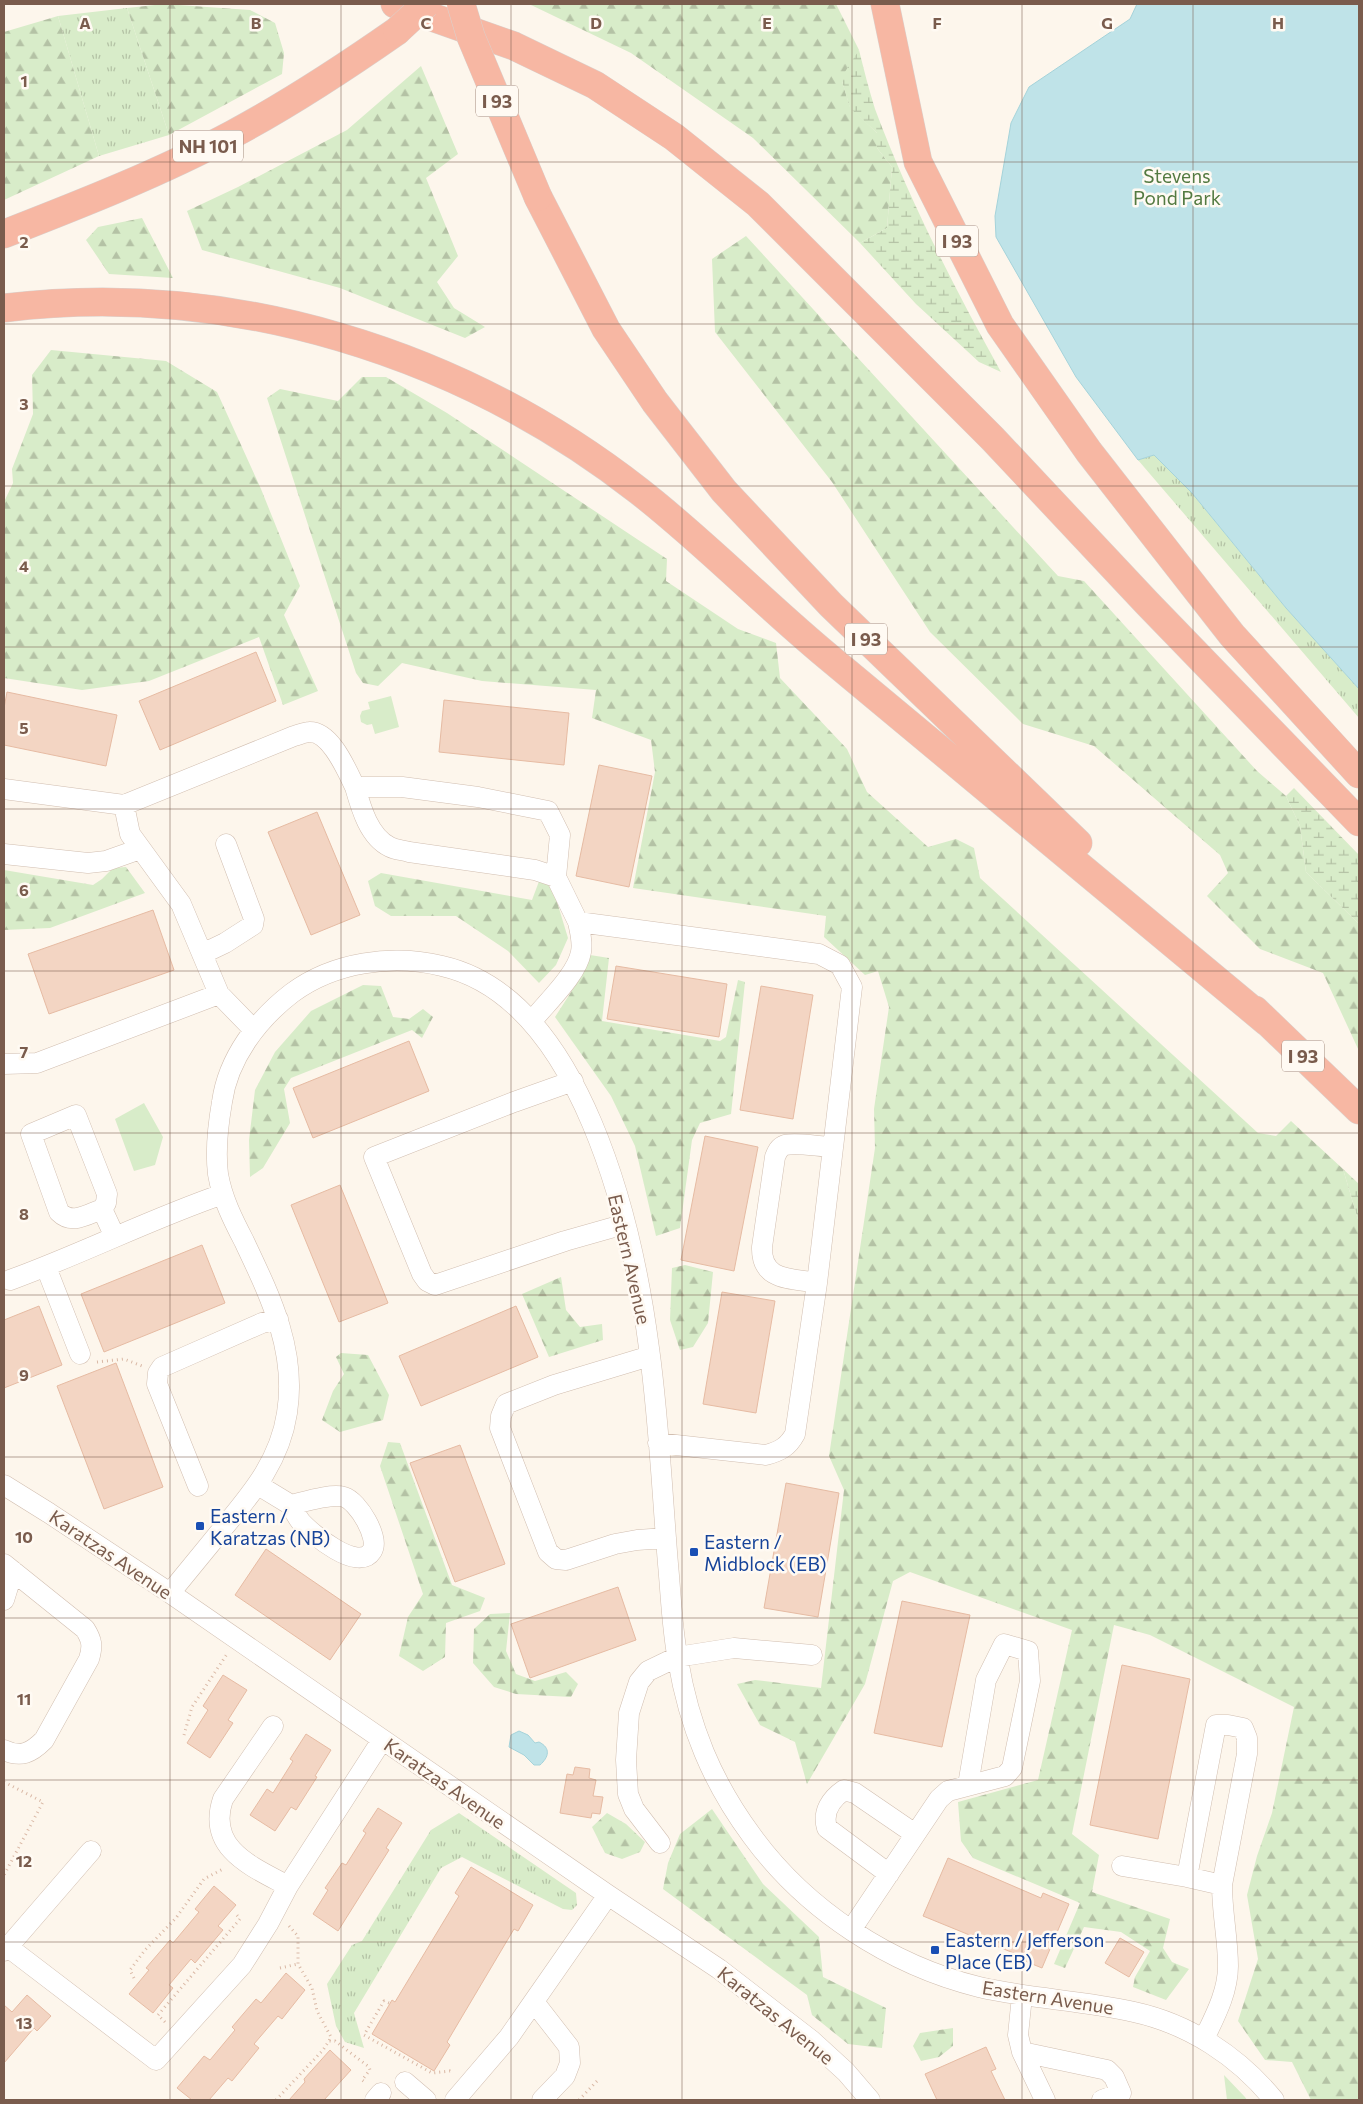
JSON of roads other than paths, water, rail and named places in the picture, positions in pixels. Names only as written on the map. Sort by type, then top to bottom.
[{"type":"highway","points":[[395,4],[514,46],[595,85],[674,137],[758,204],[992,438],[1359,822]]},
{"type":"highway","name":"NH 101","points":[[4,234],[155,171],[232,134],[299,96],[397,31],[426,4]]},
{"type":"highway","name":"I 93","points":[[461,4],[471,37],[538,197],[606,328],[656,402],[724,491],[838,612],[991,761],[1359,1110]]},
{"type":"highway","name":"I 93","points":[[885,4],[918,162],[1000,325],[1089,452],[1232,635],[1359,774]]},
{"type":"highway","points":[[4,308],[98,302],[188,306],[277,320],[373,347],[448,376],[489,395],[529,417],[604,465],[640,492],[710,551],[797,632],[1267,1022]]},
{"type":"street","points":[[4,789],[124,805],[309,732],[320,734],[329,741],[355,787],[365,817],[377,837],[390,847],[409,852],[535,870],[556,876]]},
{"type":"street","points":[[355,787],[402,787],[478,797],[548,811],[560,835],[556,876],[578,922],[581,937],[581,953],[576,966],[532,1022]]},
{"type":"street","points":[[124,805],[130,834],[170,886],[181,904],[219,994],[254,1030]]},
{"type":"street","points":[[202,954],[225,944],[253,925],[254,919],[226,844]]},
{"type":"street","points":[[4,854],[88,862],[106,861],[140,849]]},
{"type":"street","points":[[578,922],[819,954],[840,965],[852,986],[817,1283],[795,1434],[790,1444],[779,1451],[766,1455],[658,1443]]},
{"type":"street","name":"Eastern Avenue","points":[[170,1593],[258,1485],[276,1453],[288,1411],[289,1365],[278,1319],[268,1292],[230,1214],[218,1174],[217,1131],[224,1088],[242,1048],[254,1030],[285,998],[323,975],[358,965],[398,960],[430,963],[474,976],[514,1003],[532,1022],[555,1052],[573,1081],[600,1145],[634,1256],[650,1356],[677,1657],[684,1692],[697,1735],[720,1790],[756,1843],[778,1867],[826,1912],[876,1946],[922,1968],[973,1985],[1022,1996],[1138,2012],[1162,2020],[1204,2039],[1249,2074],[1274,2100]]},
{"type":"street","points":[[4,1064],[37,1063],[219,994]]},
{"type":"street","points":[[573,1081],[374,1157],[422,1274],[427,1282],[435,1285],[565,1240],[625,1224]]},
{"type":"street","points":[[76,1115],[106,1194],[106,1203],[102,1209],[72,1220],[65,1218],[59,1212],[31,1134],[76,1115]]},
{"type":"street","points":[[817,1283],[778,1276],[768,1270],[762,1261],[762,1247],[775,1157],[779,1149],[784,1146],[793,1145],[833,1147]]},
{"type":"street","points":[[10,1280],[46,1267],[192,1204],[223,1194]]},
{"type":"street","points":[[102,1209],[115,1237]]},
{"type":"street","points":[[46,1267],[80,1354]]},
{"type":"street","points":[[198,1486],[158,1384],[158,1373],[162,1367],[262,1323],[278,1319]]},
{"type":"street","points":[[650,1356],[554,1385],[506,1404],[501,1416],[500,1428],[548,1552],[556,1559],[566,1560],[615,1544],[666,1538]]},
{"type":"street","name":"Karatzas Avenue","points":[[4,1485],[170,1593],[608,1895],[719,1969],[773,2009],[846,2072],[870,2100]]},
{"type":"street","points":[[258,1485],[291,1505]]},
{"type":"street","points":[[4,1600],[8,1567]]},
{"type":"street","points":[[4,1750],[12,1754],[24,1755],[34,1750],[44,1740],[89,1659],[93,1647],[91,1638],[85,1629],[8,1567]]},
{"type":"street","points":[[851,1930],[939,1799],[948,1791],[1005,1776],[1012,1768],[1030,1682],[1028,1651],[1004,1644],[986,1680],[968,1785]]},
{"type":"street","points":[[660,1843],[634,1809],[628,1794],[626,1760],[629,1713],[639,1682],[648,1671],[677,1657],[734,1648],[812,1655]]},
{"type":"street","points":[[1187,1878],[1216,1725],[1228,1724],[1243,1728],[1247,1738],[1247,1754],[1222,1885],[1228,1966],[1226,1987],[1204,2039]]},
{"type":"street","points":[[273,1726],[223,1799],[219,1811],[220,1825],[224,1838],[232,1851],[242,1860],[288,1886]]},
{"type":"street","points":[[91,1851],[6,1949],[156,2060],[242,1965],[288,1886],[382,1740]]},
{"type":"street","points":[[889,1874],[827,1828],[826,1812],[834,1796],[844,1790],[855,1793],[915,1834]]},
{"type":"street","points":[[1122,1866],[1222,1885]]},
{"type":"street","points":[[455,2100],[509,2037],[608,1895]]},
{"type":"street","points":[[1022,1996],[1018,2035],[1022,2052],[1045,2100]]},
{"type":"street","points":[[534,2002],[568,2047],[570,2063],[564,2076],[542,2100]]},
{"type":"street","points":[[1022,2052],[1107,2070],[1114,2077],[1121,2093],[1102,2100]]},
{"type":"street","points":[[405,2082],[426,2100]]},
{"type":"water","name":"Stevens Pond Park","points":[[1137,4],[1359,4],[1359,689],[1286,608],[1192,493],[1154,455],[1138,460],[1076,377],[996,237],[995,216],[1011,123],[1029,87],[1130,19]]},
{"type":"water","points":[[519,1731],[528,1735],[535,1743],[543,1744],[547,1750],[547,1756],[540,1765],[534,1765],[524,1755],[509,1747],[511,1735]]},
{"type":"place","name":"Eastern / Karatzas (NB)","points":[[200,1526]]},
{"type":"place","name":"Eastern / Midblock (EB)","points":[[694,1552]]},
{"type":"place","name":"Eastern / Jefferson Place (EB)","points":[[935,1950]]}]
